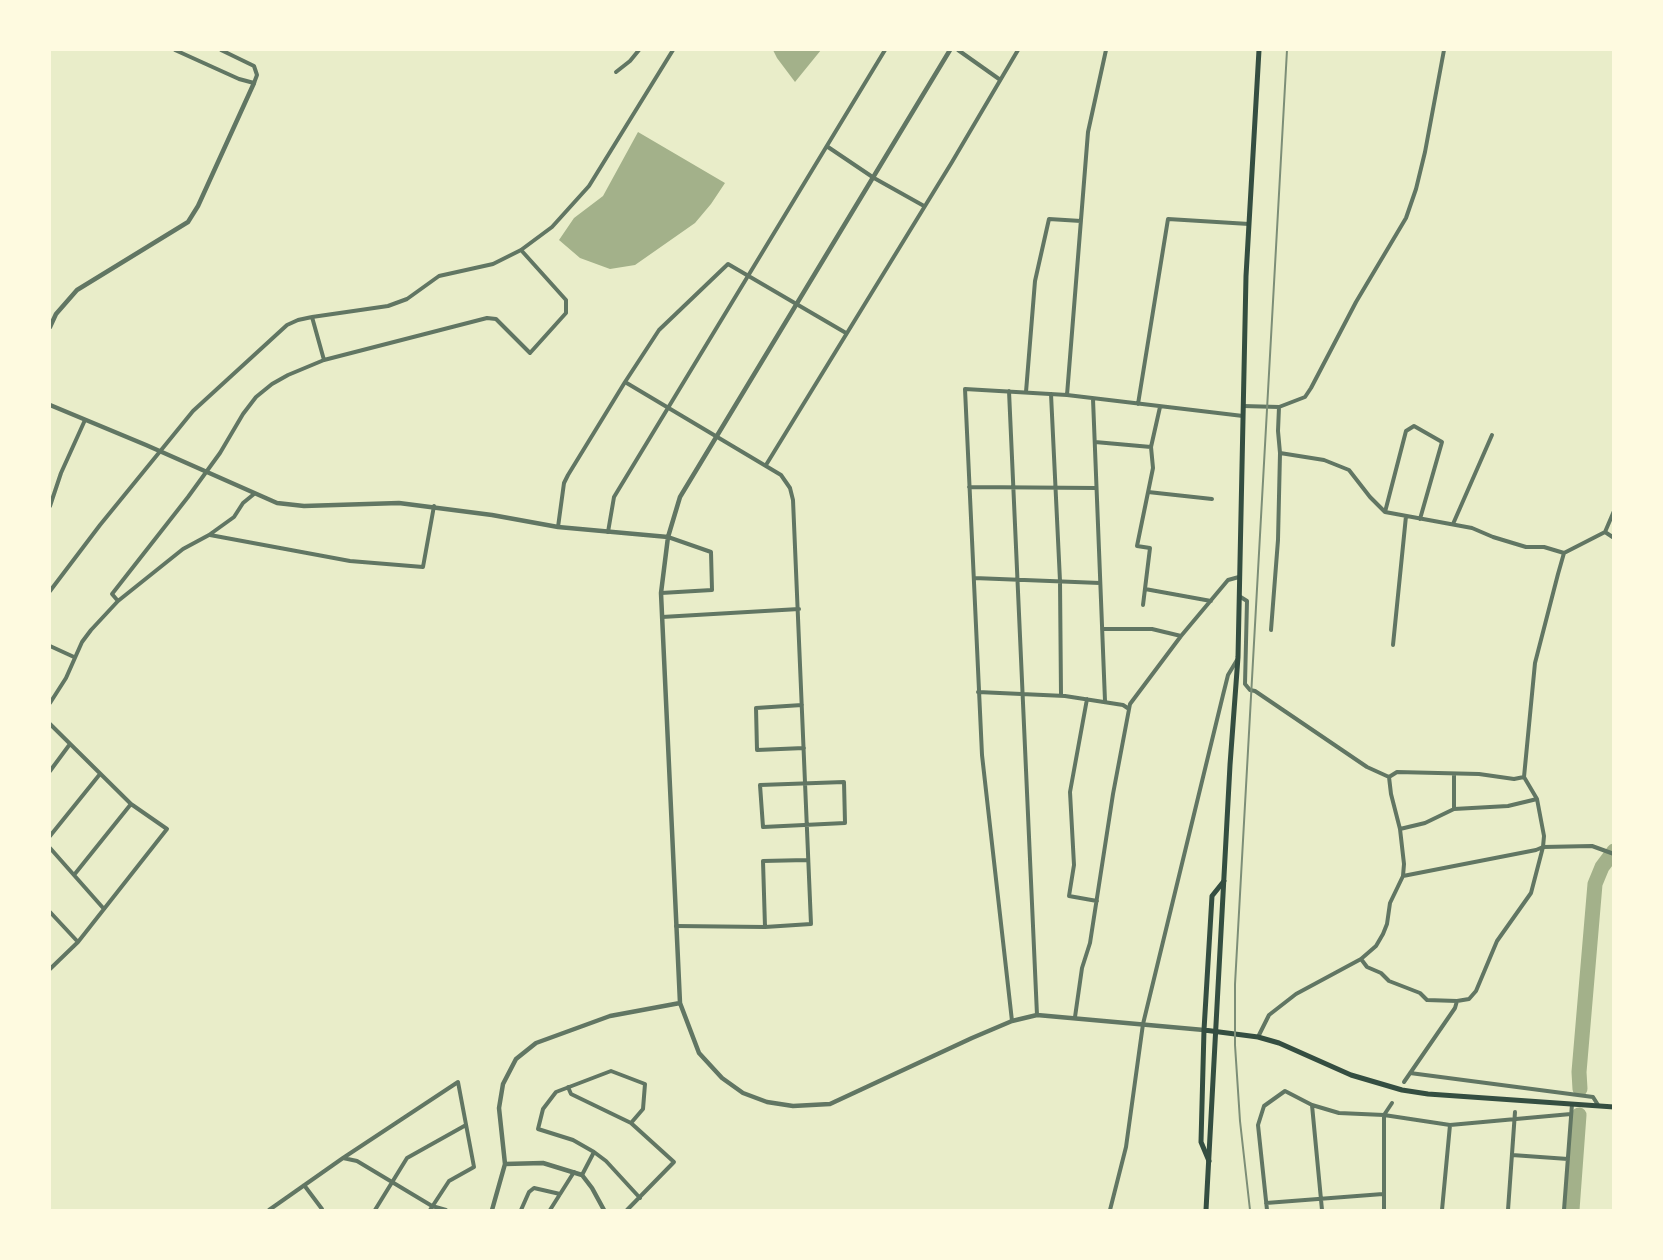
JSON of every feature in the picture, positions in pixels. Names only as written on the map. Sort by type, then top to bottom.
[{"type":"main road","points":[[1206,1210],[1238,657],[1249,224],[1259,50]]},
{"type":"main road","points":[[1210,1163],[1201,1142],[1212,896],[1224,881]]},
{"type":"main road","points":[[1206,1031],[1258,1037],[1279,1043],[1351,1075],[1402,1090],[1428,1094],[1614,1107]]},
{"type":"street","points":[[175,50],[239,79],[254,83]]},
{"type":"street","points":[[50,327],[56,314],[76,290],[188,222],[198,206],[257,75],[254,66],[222,50]]},
{"type":"street","points":[[616,72],[639,50]]},
{"type":"street","points":[[50,591],[100,525],[193,411],[287,325],[312,317],[388,306],[407,299],[439,276],[493,264],[521,250],[552,227],[589,186],[673,50]]},
{"type":"street","points":[[608,532],[614,497],[885,50]]},
{"type":"street","points":[[950,50],[680,497],[668,537],[661,593],[680,1003],[699,1053],[722,1078],[743,1093],[767,1102],[793,1106],[830,1104],[1012,1021],[1038,1015],[1206,1031]]},
{"type":"street","points":[[958,50],[999,79]]},
{"type":"street","points":[[766,465],[1017,50]]},
{"type":"street","points":[[1067,395],[1089,132],[1106,50]]},
{"type":"street","points":[[1243,406],[1279,407],[1305,396],[1311,388],[1356,302],[1406,218],[1425,152],[1444,50]]},
{"type":"street","points":[[827,147],[874,178],[924,206]]},
{"type":"street","points":[[1026,392],[1035,281],[1049,219],[1081,221]]},
{"type":"street","points":[[1138,404],[1168,219],[1249,224]]},
{"type":"street","points":[[118,601],[112,594],[188,497],[220,453],[243,414],[256,397],[288,375],[324,360],[487,318],[496,319],[530,353],[566,313],[566,300],[521,250]]},
{"type":"street","points":[[558,527],[564,483],[625,382],[659,330],[728,264],[846,333]]},
{"type":"street","points":[[312,317],[324,360]]},
{"type":"street","points":[[625,382],[781,475],[792,494],[799,609],[811,924],[765,927],[676,926]]},
{"type":"street","points":[[1012,1021],[982,755],[965,389],[1067,395],[1243,416]]},
{"type":"street","points":[[1009,391],[1038,1015]]},
{"type":"street","points":[[1051,394],[1060,582],[1061,695]]},
{"type":"street","points":[[1094,399],[1105,701]]},
{"type":"street","points":[[50,405],[277,503],[304,506],[399,503],[434,506],[558,527],[668,537],[711,552],[712,590],[661,593]]},
{"type":"street","points":[[1143,605],[1150,548],[1137,546],[1153,468],[1151,447],[1160,407]]},
{"type":"street","points":[[1271,630],[1278,540],[1279,407]]},
{"type":"street","points":[[50,506],[61,473],[85,419]]},
{"type":"street","points":[[1385,512],[1406,431],[1414,426],[1442,442],[1420,519]]},
{"type":"street","points":[[1453,524],[1492,435]]},
{"type":"street","points":[[1095,442],[1151,447]]},
{"type":"street","points":[[1280,453],[1324,460],[1349,470],[1385,512],[1472,528],[1493,537],[1526,546],[1544,547],[1564,553],[1605,532],[1614,511]]},
{"type":"street","points":[[969,487],[1096,488]]},
{"type":"street","points":[[1148,492],[1212,499]]},
{"type":"street","points":[[50,703],[91,630],[118,601],[183,549],[209,535],[234,516],[243,503],[254,494]]},
{"type":"street","points":[[209,535],[350,561],[423,567],[434,506]]},
{"type":"street","points":[[1393,645],[1406,516]]},
{"type":"street","points":[[1605,532],[1614,538]]},
{"type":"street","points":[[1361,958],[1367,967],[1381,973],[1389,981],[1420,993],[1427,999],[1457,1001],[1469,999],[1476,991],[1497,941],[1531,893],[1544,836],[1537,799],[1524,777],[1535,663],[1564,553]]},
{"type":"street","points":[[1075,1017],[1082,968],[1090,943],[1113,794],[1130,704],[1181,636],[1228,580],[1239,577]]},
{"type":"street","points":[[974,578],[1100,583]]},
{"type":"street","points":[[1145,589],[1212,601]]},
{"type":"street","points":[[1239,596],[1247,601],[1245,684],[1250,690],[1255,691],[1366,767],[1389,777]]},
{"type":"street","points":[[662,617],[799,609]]},
{"type":"street","points":[[1102,629],[1152,629],[1181,636]]},
{"type":"street","points":[[50,646],[74,657]]},
{"type":"street","points":[[1110,1210],[1126,1147],[1143,1024],[1228,675],[1238,657]]},
{"type":"street","points":[[978,692],[1061,695],[1105,701],[1123,705],[1129,709]]},
{"type":"street","points":[[1087,699],[1070,792],[1074,865],[1070,896],[1096,901]]},
{"type":"street","points":[[802,705],[756,708],[757,750],[804,748]]},
{"type":"street","points":[[50,724],[131,804],[167,830],[78,942],[50,969]]},
{"type":"street","points":[[50,771],[70,744]]},
{"type":"street","points":[[1389,777],[1397,772],[1479,774],[1514,779],[1524,777]]},
{"type":"street","points":[[50,836],[100,774]]},
{"type":"street","points":[[1454,774],[1454,809]]},
{"type":"street","points":[[1258,1037],[1269,1015],[1296,994],[1361,958],[1376,946],[1383,934],[1390,903],[1403,876],[1404,864],[1400,829],[1389,777]]},
{"type":"street","points":[[844,782],[845,823],[763,827],[760,785],[805,783],[844,782]]},
{"type":"street","points":[[1400,829],[1425,823],[1454,809],[1508,806],[1537,799]]},
{"type":"street","points":[[74,875],[131,804]]},
{"type":"street","points":[[1403,876],[1543,847],[1592,846],[1614,854]]},
{"type":"street","points":[[50,848],[104,909]]},
{"type":"street","points":[[765,927],[763,861],[807,860]]},
{"type":"street","points":[[50,912],[78,942]]},
{"type":"street","points":[[1404,1082],[1455,1008],[1457,1001]]},
{"type":"street","points":[[492,1210],[505,1164],[499,1108],[503,1084],[516,1059],[536,1043],[610,1016],[680,1003]]},
{"type":"street","points":[[631,1123],[643,1109],[645,1084],[611,1071],[556,1092],[543,1109],[538,1129],[573,1140],[594,1152],[606,1161],[640,1198]]},
{"type":"street","points":[[1410,1073],[1593,1097],[1598,1106]]},
{"type":"street","points":[[269,1210],[458,1082],[474,1167],[449,1181],[430,1210]]},
{"type":"street","points":[[568,1087],[572,1094],[631,1123],[674,1162],[627,1210]]},
{"type":"street","points":[[1515,1096],[1517,1088]]},
{"type":"street","points":[[1267,1210],[1258,1125],[1264,1106],[1285,1091],[1312,1105],[1339,1113],[1384,1115],[1450,1125],[1571,1114]]},
{"type":"street","points":[[1384,1210],[1384,1115],[1392,1102]]},
{"type":"street","points":[[1564,1210],[1572,1104]]},
{"type":"street","points":[[1312,1105],[1322,1210]]},
{"type":"street","points":[[1508,1210],[1515,1112]]},
{"type":"street","points":[[375,1210],[407,1158],[466,1125]]},
{"type":"street","points":[[1442,1210],[1450,1125]]},
{"type":"street","points":[[582,1175],[594,1152]]},
{"type":"street","points":[[1512,1155],[1568,1159]]},
{"type":"street","points":[[343,1158],[357,1161],[432,1206],[446,1210]]},
{"type":"street","points":[[505,1164],[543,1163],[582,1175],[604,1210]]},
{"type":"street","points":[[550,1210],[574,1172]]},
{"type":"street","points":[[304,1185],[321,1210]]},
{"type":"street","points":[[521,1210],[529,1191],[534,1188],[560,1194]]},
{"type":"street","points":[[1266,1203],[1383,1194]]},
{"type":"shaded area","points":[[773,50],[821,50],[795,82]]},
{"type":"shaded area","points":[[638,132],[725,183],[695,223],[635,265],[610,269],[580,258],[559,240],[574,218],[603,196]]},
{"type":"waterway","points":[[1580,1089],[1579,1072],[1595,884],[1602,867],[1614,851]]},
{"type":"waterway","points":[[1572,1210],[1579,1115]]},
{"type":"railway","points":[[1250,1210],[1240,1121],[1235,1045],[1235,984],[1287,50]]}]
